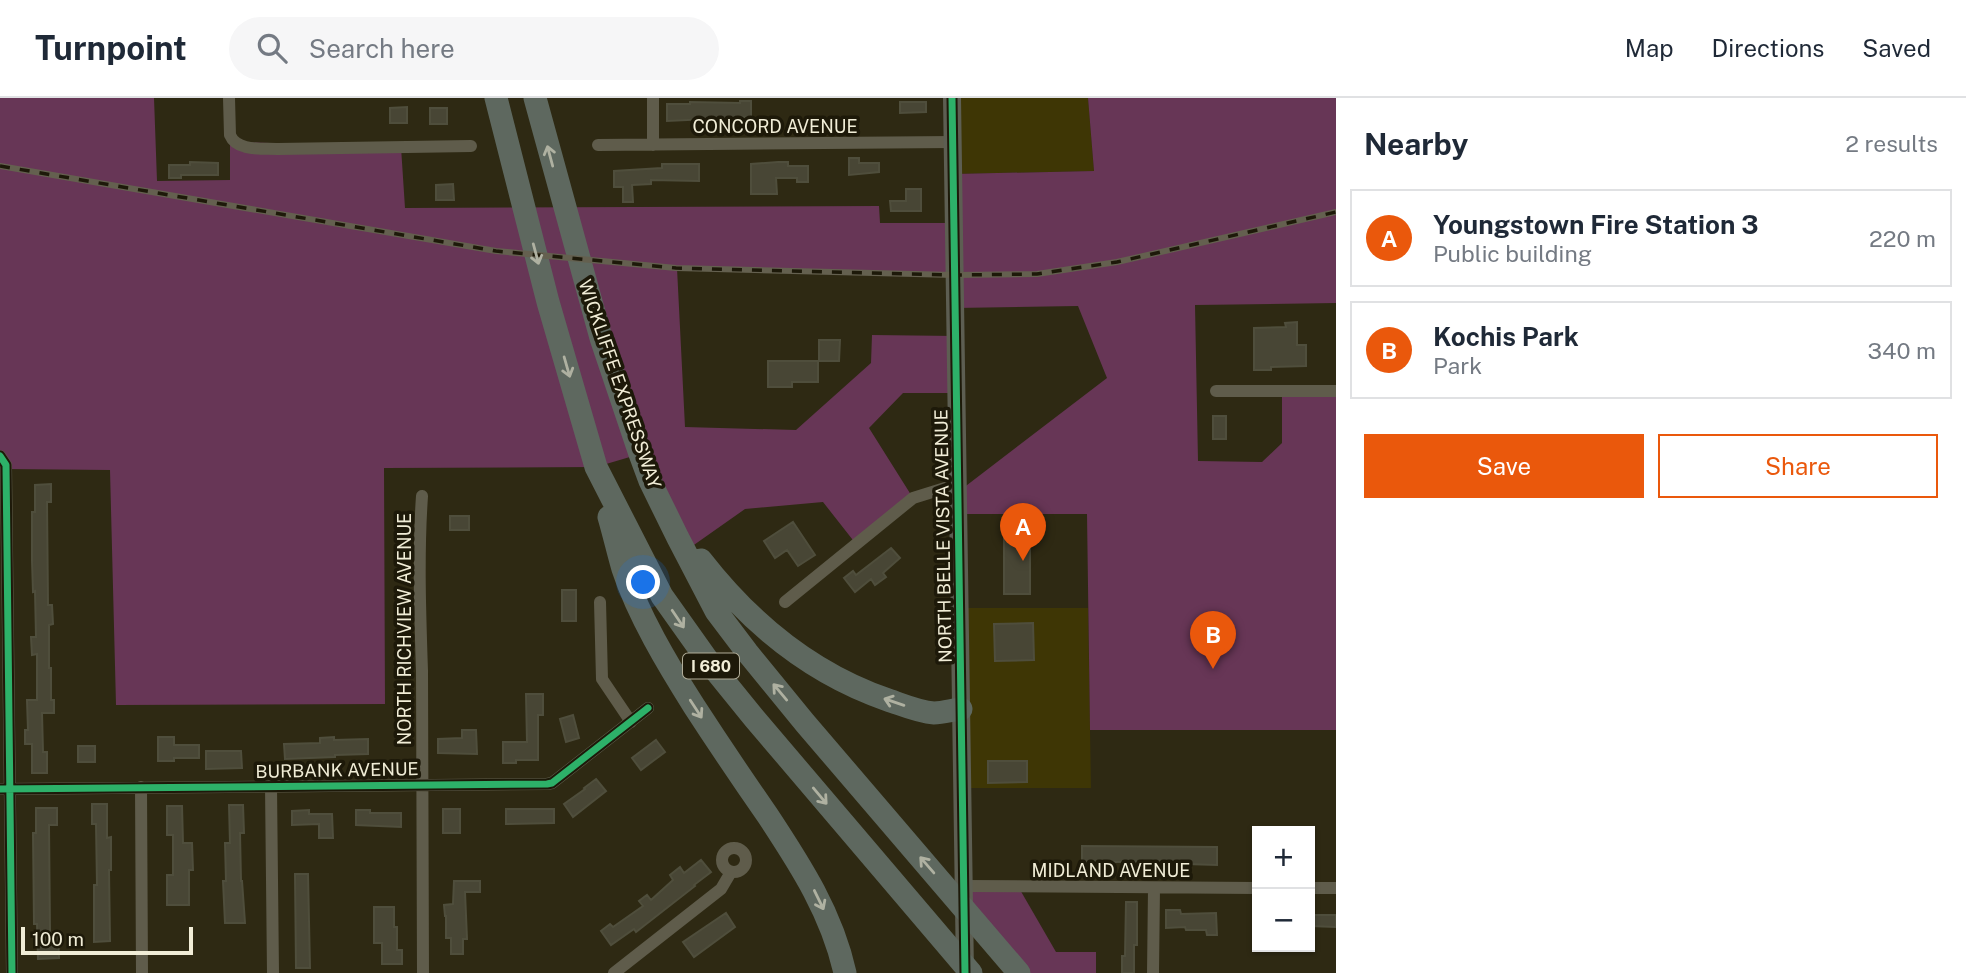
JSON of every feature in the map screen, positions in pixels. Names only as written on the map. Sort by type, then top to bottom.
[{"type":"highway","name":"I 680","points":[[496,98],[548,302],[596,467],[662,596],[696,646],[754,719],[971,973]]},
{"type":"highway","name":"WICKLIFFE EXPRESSWAY","points":[[535,98],[592,307],[640,454],[650,481],[716,611],[747,652],[1019,973]]},
{"type":"highway","points":[[596,467],[624,570],[657,643],[693,704],[817,895],[841,954],[845,973]]},
{"type":"highway","points":[[668,517],[718,582],[746,612],[800,656],[851,685],[922,711],[937,713],[961,709]]},
{"type":"street","points":[[229,98],[230,135],[237,145],[290,149],[471,146]]},
{"type":"street","points":[[653,98],[653,145]]},
{"type":"street","name":"NORTH BELLE VISTA AVENUE","points":[[952,98],[965,973]]},
{"type":"street","name":"CONCORD AVENUE","points":[[598,145],[953,142]]},
{"type":"street","points":[[1216,391],[1336,391]]},
{"type":"street","points":[[3,460],[5,789],[12,973]]},
{"type":"street","points":[[785,602],[913,498],[958,484]]},
{"type":"street","name":"NORTH RICHVIEW AVENUE","points":[[422,496],[423,973]]},
{"type":"street","points":[[600,602],[602,679],[631,722]]},
{"type":"street","name":"BURBANK AVENUE","points":[[5,789],[552,783],[648,708]]},
{"type":"street","points":[[271,786],[273,973]]},
{"type":"street","points":[[141,788],[142,973]]},
{"type":"street","points":[[614,973],[721,889],[731,872]]},
{"type":"street","name":"MIDLAND AVENUE","points":[[964,886],[1252,888]]},
{"type":"street","points":[[1153,973],[1154,888]]},
{"type":"street","points":[[1315,888],[1336,888]]},
{"type":"shaded area","points":[[0,98],[154,98],[157,181],[230,180],[230,135],[234,142],[401,147],[405,208],[879,206],[880,223],[953,223],[953,174],[1094,171],[1088,98],[1336,98],[1336,303],[1195,305],[1198,461],[1262,462],[1282,443],[1282,391],[1336,391],[1336,730],[1090,730],[1087,514],[958,514],[958,492],[1107,378],[1078,306],[955,308],[954,275],[677,268],[685,427],[796,430],[871,363],[872,335],[956,336],[956,393],[903,393],[869,428],[913,498],[856,544],[823,502],[745,509],[691,547],[640,454],[596,467],[384,468],[385,704],[116,705],[110,470],[6,469],[0,456]]},
{"type":"shaded area","points":[[952,98],[1088,98],[1094,171],[953,174]]},
{"type":"shaded area","points":[[959,608],[1088,608],[1091,788],[962,788]]},
{"type":"shaded area","points":[[964,886],[1019,888],[1056,952],[1096,952],[1096,973],[1019,973],[963,907]]},
{"type":"building","points":[[751,101],[751,117],[667,121],[667,104]]},
{"type":"building","points":[[900,102],[926,102],[926,112],[900,113]]},
{"type":"building","points":[[407,107],[407,123],[390,123],[390,108]]},
{"type":"building","points":[[430,108],[447,108],[447,124],[430,124]]},
{"type":"building","points":[[849,158],[859,158],[859,163],[879,163],[879,172],[849,175]]},
{"type":"building","points":[[190,162],[218,163],[218,175],[181,175],[181,178],[169,178],[169,165],[190,165]]},
{"type":"building","points":[[788,162],[788,166],[808,166],[808,182],[797,182],[797,178],[776,178],[777,194],[751,194],[751,164]]},
{"type":"building","points":[[662,164],[699,164],[699,181],[651,180],[651,184],[632,185],[633,202],[623,202],[623,187],[614,187],[614,171],[662,168]]},
{"type":"building","points":[[453,184],[454,200],[436,200],[436,185]]},
{"type":"building","points":[[906,189],[921,189],[921,211],[891,211],[890,201],[906,201]]},
{"type":"building","points":[[1297,322],[1297,345],[1306,345],[1306,366],[1254,370],[1254,328],[1286,327],[1285,323]]},
{"type":"building","points":[[819,340],[840,340],[839,361],[819,361]]},
{"type":"building","points":[[768,361],[818,361],[818,382],[792,382],[792,387],[768,387]]},
{"type":"building","points":[[1213,416],[1226,416],[1226,439],[1213,439]]},
{"type":"building","points":[[51,484],[51,502],[47,502],[48,605],[52,605],[49,668],[54,713],[42,713],[43,752],[47,752],[47,773],[32,773],[32,744],[25,744],[25,730],[28,730],[27,700],[37,700],[37,654],[32,655],[31,637],[36,637],[32,512],[35,512],[35,485]]},
{"type":"building","points":[[450,516],[469,516],[469,530],[450,530]]},
{"type":"building","points":[[793,522],[815,555],[798,566],[787,550],[775,558],[764,541]]},
{"type":"building","points":[[1004,535],[1030,535],[1030,594],[1004,594]]},
{"type":"building","points":[[891,548],[900,558],[883,573],[886,577],[875,585],[871,579],[855,592],[844,578],[853,571],[856,575]]},
{"type":"building","points":[[562,590],[576,590],[576,621],[562,621]]},
{"type":"building","points":[[1033,623],[1034,660],[995,661],[994,624]]},
{"type":"building","points":[[526,694],[543,694],[543,715],[538,715],[538,760],[503,763],[503,742],[527,742]]},
{"type":"building","points":[[573,715],[579,738],[566,742],[560,719]]},
{"type":"building","points":[[462,730],[476,730],[477,754],[438,753],[438,739],[462,738]]},
{"type":"building","points":[[158,737],[174,737],[174,745],[199,745],[199,758],[158,761]]},
{"type":"building","points":[[334,737],[334,740],[368,739],[368,754],[285,759],[284,744],[320,743],[320,738]]},
{"type":"building","points":[[656,740],[665,752],[641,770],[632,758]]},
{"type":"building","points":[[78,746],[95,746],[95,762],[78,762]]},
{"type":"building","points":[[206,751],[241,751],[242,768],[206,769]]},
{"type":"building","points":[[988,761],[1027,761],[1027,782],[988,783]]},
{"type":"building","points":[[596,779],[606,791],[573,817],[564,804]]},
{"type":"building","points":[[92,804],[107,804],[107,838],[111,837],[110,941],[94,942],[94,885],[97,885],[96,824],[92,824]]},
{"type":"building","points":[[229,805],[243,805],[244,833],[240,833],[245,923],[225,923],[223,881],[226,881],[225,843],[230,843]]},
{"type":"building","points":[[167,806],[182,806],[183,843],[192,843],[193,870],[189,870],[189,905],[167,905],[167,875],[173,875],[173,835],[167,835]]},
{"type":"building","points":[[36,808],[57,808],[57,825],[49,825],[50,933],[58,933],[59,958],[38,959],[37,924],[34,924],[33,833],[36,833]]},
{"type":"building","points":[[443,809],[460,809],[460,833],[443,833]]},
{"type":"building","points":[[506,809],[554,809],[554,823],[506,824]]},
{"type":"building","points":[[309,810],[309,814],[332,814],[333,838],[319,838],[319,824],[292,825],[292,811]]},
{"type":"building","points":[[356,810],[401,813],[401,827],[356,825]]},
{"type":"building","points":[[1082,846],[1217,847],[1217,865],[1186,864],[1186,861],[1114,864],[1082,861]]},
{"type":"building","points":[[701,860],[711,872],[636,932],[634,929],[611,945],[601,931],[610,924],[613,927],[643,906],[639,901],[647,895],[651,900],[673,880],[670,875],[680,867],[684,873]]},
{"type":"building","points":[[295,874],[308,874],[310,968],[296,968]]},
{"type":"building","points":[[454,881],[480,881],[480,892],[465,892],[467,939],[463,939],[463,954],[451,954],[451,938],[446,938],[444,905],[453,904]]},
{"type":"building","points":[[1126,902],[1137,902],[1134,973],[1122,973]]},
{"type":"building","points":[[374,907],[394,907],[397,950],[402,950],[402,964],[382,964],[382,943],[374,943]]},
{"type":"building","points":[[1166,910],[1180,910],[1181,914],[1216,913],[1217,935],[1207,935],[1206,930],[1186,930],[1185,927],[1166,928]]},
{"type":"building","points":[[726,913],[735,927],[694,957],[683,942]]},
{"type":"building","points":[[1315,915],[1336,915],[1336,927],[1315,926]]},
{"type":"railway","points":[[0,166],[496,251],[676,268],[955,275],[1037,274],[1117,262],[1336,212]]},
{"type":"cycle path","points":[[952,98],[965,973]]},
{"type":"cycle path","points":[[0,456],[6,465],[12,973]]},
{"type":"cycle path","points":[[0,789],[547,784],[552,783],[648,708]]},
{"type":"place","name":"Youngstown Fire Station 3","points":[[1023,561]]},
{"type":"place","name":"Kochis Park","points":[[1213,669]]}]
